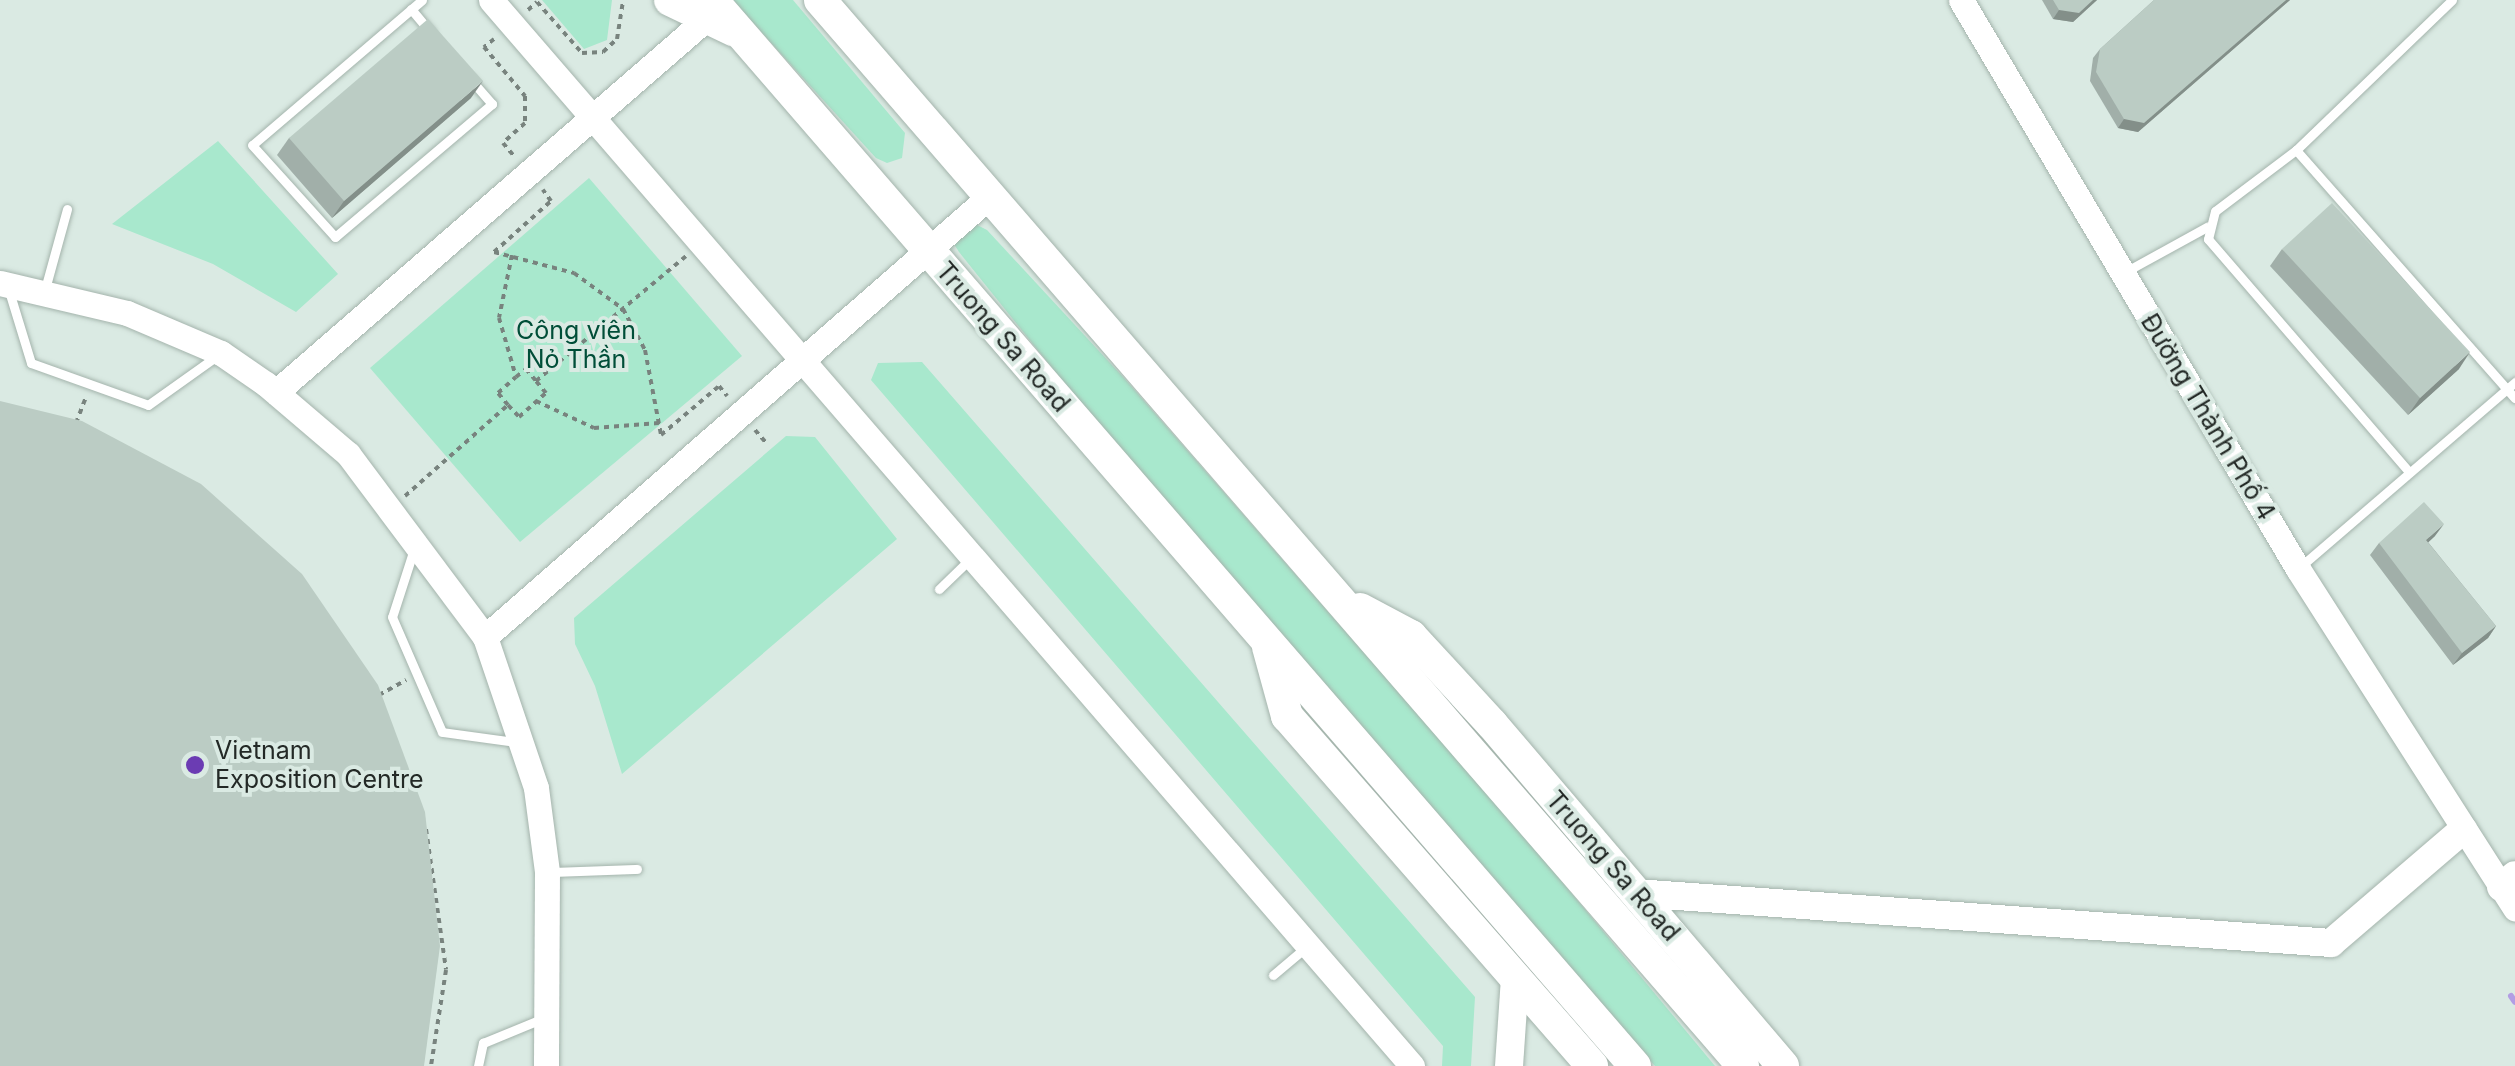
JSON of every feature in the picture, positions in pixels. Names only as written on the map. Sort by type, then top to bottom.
[{"type":"highway","name":"Truong Sa Road","points":[[670,0],[709,9],[741,34],[1635,1066]]},
{"type":"highway","name":"Truong Sa Road","points":[[826,4],[1743,1066]]},
{"type":"highway","name":"Truong Sa Road","points":[[1343,600],[1410,636],[1783,1066]]},
{"type":"highway","name":"Truong Sa Road","points":[[1265,640],[1287,716],[1592,1066]]},
{"type":"main road","points":[[1636,893],[2330,943],[2463,830]]},
{"type":"main road","points":[[1508,1066],[1515,979]]},
{"type":"street","points":[[491,0],[1412,1066]]},
{"type":"street","name":"Đường Thành Phố 4","points":[[1961,0],[2298,568],[2463,830],[2510,890]]},
{"type":"street","points":[[276,392],[593,118],[709,9]]},
{"type":"street","points":[[485,638],[804,363],[990,196]]},
{"type":"street","points":[[3,284],[127,313],[221,353],[276,392],[314,420],[392,507],[485,638],[523,743],[547,872],[551,1016],[546,1066]]},
{"type":"lane","points":[[422,0],[252,145],[334,236],[492,104],[458,64]]},
{"type":"lane","points":[[2123,274],[2208,227],[2215,211],[2296,150],[2452,0]]},
{"type":"lane","points":[[411,9],[446,50]]},
{"type":"lane","points":[[2296,150],[2511,385],[2515,398]]},
{"type":"lane","points":[[44,292],[67,209]]},
{"type":"lane","points":[[2208,227],[2219,256],[2409,472]]},
{"type":"lane","points":[[3,284],[31,362],[148,405],[221,353]]},
{"type":"lane","points":[[2298,568],[2511,385]]},
{"type":"lane","points":[[417,542],[392,617],[442,732],[523,743]]},
{"type":"lane","points":[[940,588],[972,557]]},
{"type":"lane","points":[[547,872],[637,869]]},
{"type":"lane","points":[[1273,975],[1308,946]]},
{"type":"lane","points":[[478,1066],[483,1044],[551,1016]]},
{"type":"path","points":[[623,0],[617,38],[603,52],[582,53],[537,2],[484,47],[525,96],[525,123],[503,143],[551,201],[494,252],[574,273],[623,308],[646,350],[661,435],[719,386],[767,444]]},
{"type":"path","points":[[536,381],[701,244]]},
{"type":"path","points":[[512,255],[499,318],[516,377]]},
{"type":"path","points":[[526,369],[546,393],[519,417],[498,393],[516,377],[526,369]]},
{"type":"path","points":[[70,438],[90,385]]},
{"type":"path","points":[[536,401],[594,428],[660,423]]},
{"type":"path","points":[[392,507],[508,405]]},
{"type":"path","points":[[58,416],[78,420],[94,429]]},
{"type":"path","points":[[366,702],[417,674]]},
{"type":"path","points":[[370,680],[384,707]]},
{"type":"path","points":[[423,820],[434,853],[446,970],[431,1066]]},
{"type":"green space","points":[[542,0],[612,0],[607,40],[584,49]]},
{"type":"green space","points":[[732,0],[793,0],[905,133],[902,158],[887,163],[876,158]]},
{"type":"green space","points":[[218,141],[338,274],[296,312],[213,264],[112,224]]},
{"type":"green space","name":"Công viên Nỏ Thần","points":[[589,178],[742,356],[520,542],[370,368]]},
{"type":"green space","points":[[973,223],[987,230],[1124,378],[1524,836],[1715,1066],[1655,1066],[1125,459],[959,252],[954,244]]},
{"type":"green space","points":[[922,362],[1475,997],[1471,1066],[1442,1066],[1443,1046],[871,380],[878,363]]},
{"type":"green space","points":[[786,436],[815,437],[897,539],[622,774],[595,686],[575,644],[574,618]]},
{"type":"building","points":[[2053,0],[2093,0],[2079,13],[2059,10]]},
{"type":"building","points":[[2154,0],[2286,0],[2144,123],[2124,119],[2096,72],[2100,49]]},
{"type":"building","points":[[428,19],[483,81],[344,201],[289,138]]},
{"type":"building","points":[[2332,203],[2470,352],[2420,398],[2282,249]]},
{"type":"building","name":"Vietnam Exposition Centre","points":[[0,401],[82,421],[201,484],[302,574],[378,685],[425,812],[440,946],[424,1066],[0,1066]]},
{"type":"building","points":[[2424,502],[2444,524],[2426,540],[2496,626],[2462,653],[2379,543]]},
{"type":"waterway","points":[[2511,996],[2515,1002]]},
{"type":"place","name":"Vietnam Exposition Centre","points":[[195,765]]}]
